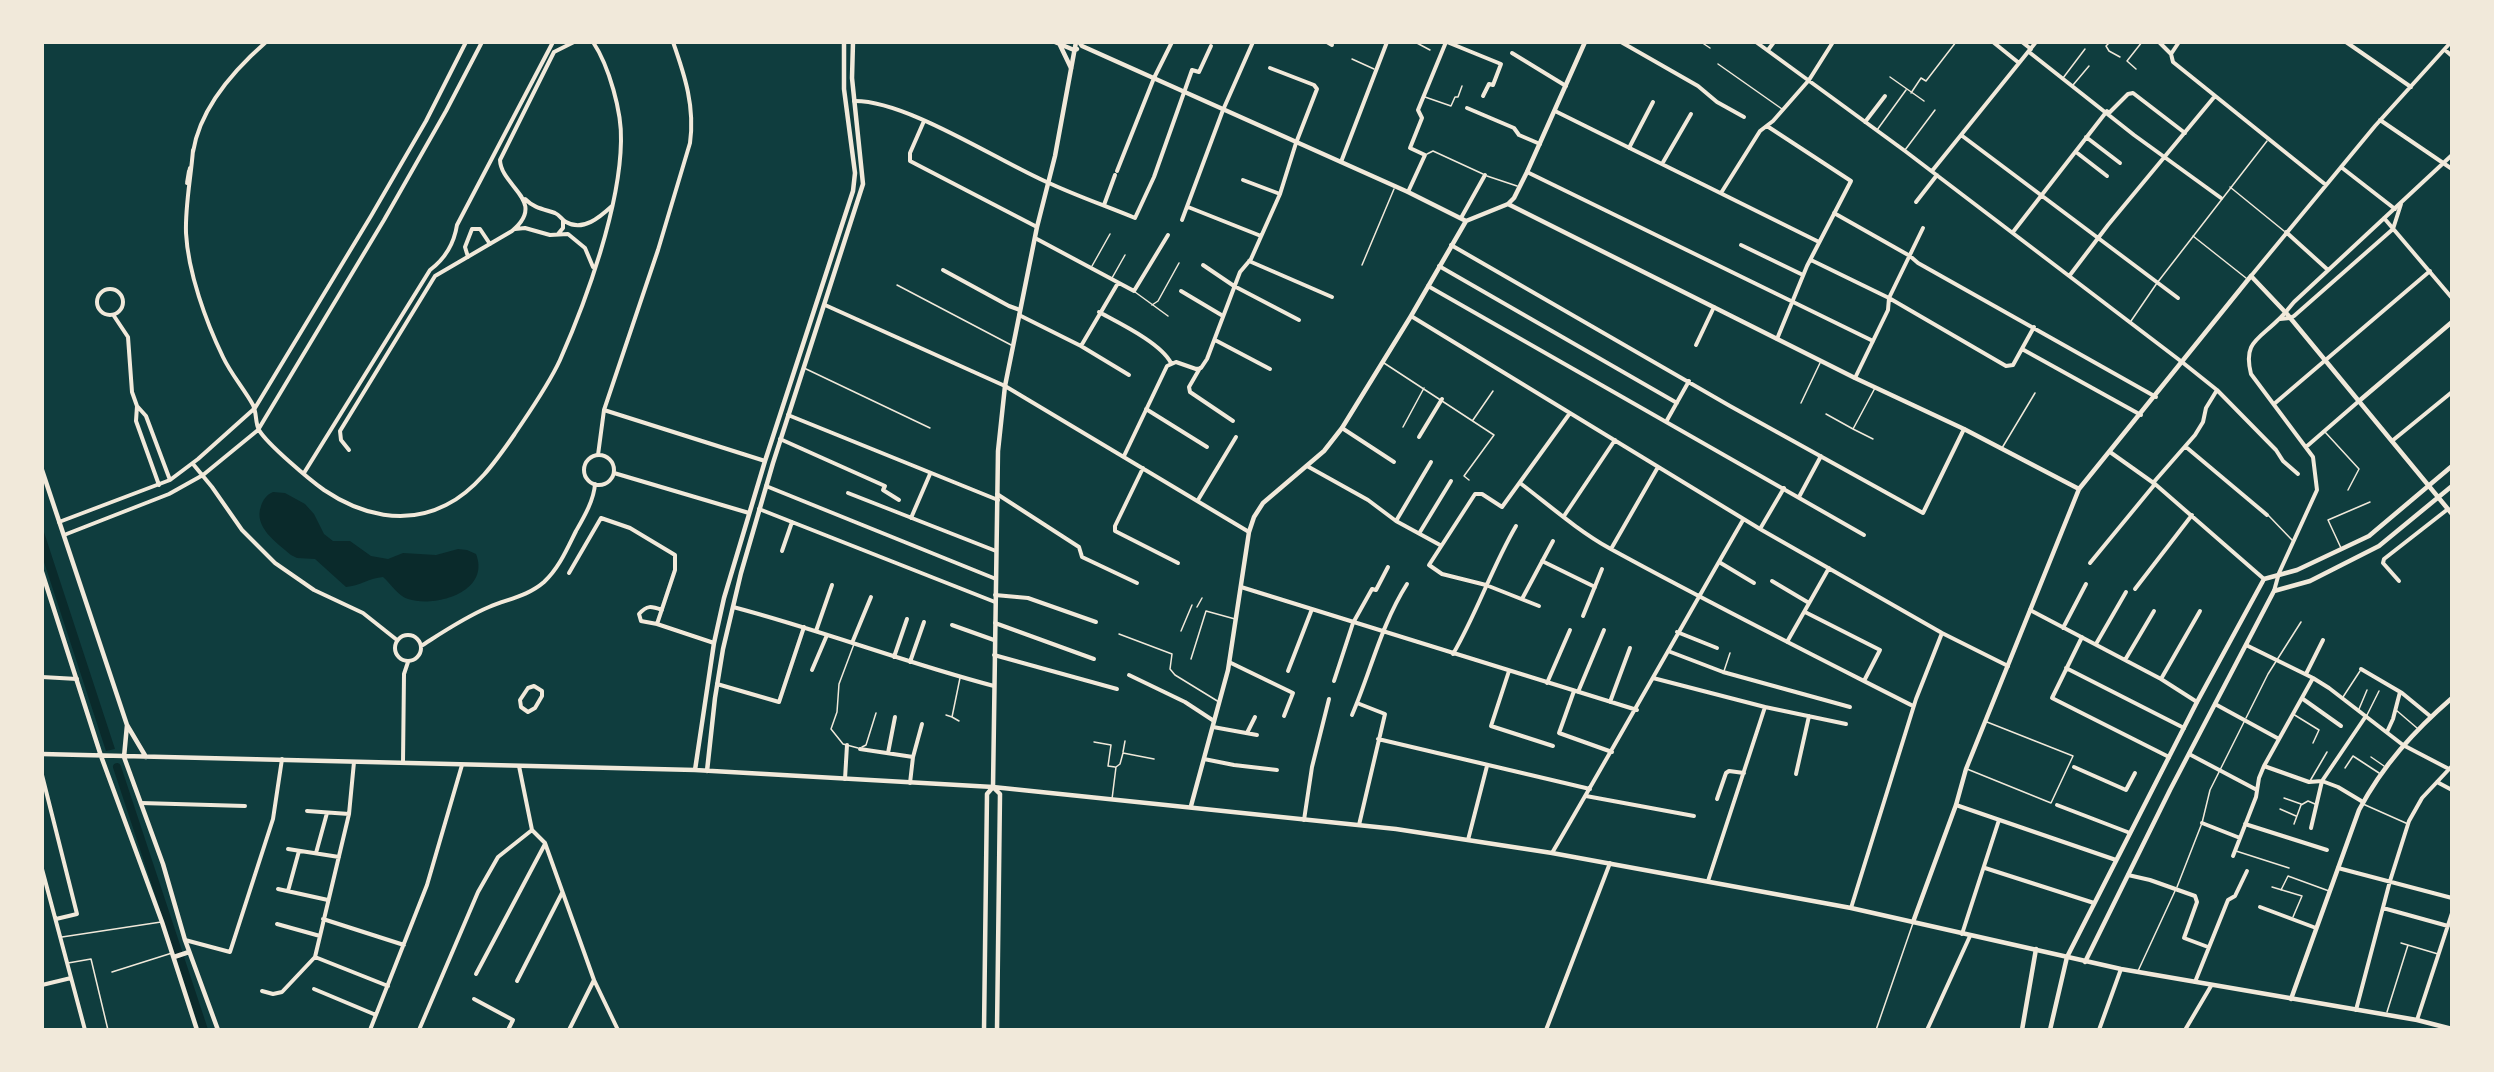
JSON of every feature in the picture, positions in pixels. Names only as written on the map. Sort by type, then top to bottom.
[{"type":"street","points":[[193,150],[192,160],[187,183],[193,150],[204,122],[230,78],[266,42]]},
{"type":"street","points":[[60,522],[170,480],[193,464],[255,408],[372,216],[426,121],[466,42]]},
{"type":"street","points":[[64,535],[170,494],[203,476],[258,430],[384,220],[482,42]]},
{"type":"street","points":[[304,474],[430,270],[446,255],[453,242],[457,225],[553,42]]},
{"type":"street","points":[[574,42],[554,52],[500,160],[501,168],[523,197],[534,207],[556,214],[573,224],[589,223],[613,206]]},
{"type":"street","points":[[193,150],[186,233],[196,280],[212,333],[224,359],[255,408],[258,430],[304,474],[348,505],[375,514],[419,516],[447,505],[476,483],[489,468],[545,386],[559,361],[593,269],[618,183],[621,137],[607,68],[593,42]]},
{"type":"street","points":[[598,455],[604,410],[658,250],[690,143],[692,125],[690,97],[673,42]]},
{"type":"street","points":[[695,770],[714,643],[724,598],[765,460],[855,182],[844,89],[844,42]]},
{"type":"street","points":[[707,771],[717,684],[733,607],[757,515],[863,184],[851,66],[853,42]]},
{"type":"street","points":[[1104,205],[1154,78],[1172,42]]},
{"type":"street","points":[[1182,220],[1223,110],[1253,42]]},
{"type":"street","points":[[1327,42],[1332,45]]},
{"type":"street","points":[[1340,163],[1387,42]]},
{"type":"street","points":[[1408,192],[1425,155],[1410,148],[1422,118],[1418,110],[1446,42],[1501,64],[1493,86],[1489,84],[1483,96]]},
{"type":"street","points":[[984,1030],[987,794],[993,787],[998,451],[1005,386],[1074,50],[1079,43],[1463,219],[1508,204],[1520,187],[1585,42]]},
{"type":"street","points":[[1621,42],[1698,86],[1717,102],[1744,117]]},
{"type":"street","points":[[1756,42],[1932,171],[2182,362],[2217,390],[2298,474]]},
{"type":"street","points":[[1768,50],[1774,42]]},
{"type":"street","points":[[1721,193],[1760,131],[1809,80],[1833,42]]},
{"type":"street","points":[[1993,42],[2019,63]]},
{"type":"street","points":[[2022,42],[2072,86],[2221,198]]},
{"type":"street","points":[[1932,171],[2036,42]]},
{"type":"street","points":[[2159,42],[2166,46],[2173,63],[2326,185]]},
{"type":"street","points":[[2171,54],[2179,42]]},
{"type":"street","points":[[1913,922],[1984,721],[2079,489],[2156,397],[2286,232],[2380,120],[2451,42]]},
{"type":"street","points":[[1057,43],[1074,50]]},
{"type":"street","points":[[1057,43],[1071,68]]},
{"type":"street","points":[[2348,43],[2411,87]]},
{"type":"street","points":[[854,101],[876,103],[924,121],[1048,183],[1135,218],[1148,191],[1192,70],[1199,72],[1212,46]]},
{"type":"street","points":[[2445,50],[2452,56]]},
{"type":"street","points":[[1512,53],[1566,86]]},
{"type":"street","points":[[1233,420],[1190,392],[1189,387],[1215,340],[1240,272],[1249,261],[1280,194],[1296,143],[1317,89],[1314,85],[1270,68]]},
{"type":"street","points":[[2013,232],[2086,137],[2127,93],[2133,93],[2185,133]]},
{"type":"street","points":[[1865,122],[1885,96]]},
{"type":"street","points":[[2070,275],[2215,96]]},
{"type":"street","points":[[1629,148],[1653,102]]},
{"type":"street","points":[[1467,108],[1514,128],[1519,135],[1540,144]]},
{"type":"street","points":[[1555,111],[1820,242]]},
{"type":"street","points":[[1662,164],[1691,114]]},
{"type":"street","points":[[2380,120],[2452,169]]},
{"type":"street","points":[[924,121],[910,153],[910,161],[1037,227]]},
{"type":"street","points":[[1767,126],[1851,181],[1810,260],[1777,339]]},
{"type":"street","points":[[1960,135],[2178,298]]},
{"type":"street","points":[[2086,137],[2120,163]]},
{"type":"street","points":[[2076,152],[2107,176]]},
{"type":"street","points":[[2085,962],[2274,591],[2279,573],[2317,490],[2313,457],[2251,374],[2247,359],[2254,341],[2452,155]]},
{"type":"street","points":[[2341,167],[2396,210]]},
{"type":"street","points":[[1527,172],[1872,341]]},
{"type":"street","points":[[1191,806],[1229,662],[1249,532],[1254,517],[1263,503],[1324,451],[1342,428],[1428,286],[1485,175]]},
{"type":"street","points":[[1916,202],[1937,175]]},
{"type":"street","points":[[1243,180],[1280,194]]},
{"type":"street","points":[[512,231],[525,211],[523,197]]},
{"type":"street","points":[[1508,204],[1855,378],[1964,429],[2079,489]]},
{"type":"street","points":[[525,211],[534,207]]},
{"type":"street","points":[[1188,207],[1261,236]]},
{"type":"street","points":[[2279,319],[2290,318],[2393,229],[2396,210]]},
{"type":"street","points":[[1834,213],[2156,397]]},
{"type":"street","points":[[2384,218],[2452,298]]},
{"type":"street","points":[[557,234],[563,228],[562,219]]},
{"type":"street","points":[[521,220],[525,228]]},
{"type":"street","points":[[349,450],[341,440],[340,431],[435,276],[512,231],[525,228],[550,236],[568,234],[590,255],[593,269]]},
{"type":"street","points":[[1855,378],[1888,310],[1889,298],[1923,228]]},
{"type":"street","points":[[468,257],[465,247],[472,229],[480,229],[490,244]]},
{"type":"street","points":[[2286,232],[2328,270]]},
{"type":"street","points":[[1035,238],[1134,291],[1168,234]]},
{"type":"street","points":[[1451,245],[1923,513],[1964,429]]},
{"type":"street","points":[[1741,245],[1803,275]]},
{"type":"street","points":[[1810,260],[1889,298],[2006,366],[2013,365],[2034,327]]},
{"type":"street","points":[[1249,261],[1332,297]]},
{"type":"street","points":[[1203,266],[1234,286],[1299,320]]},
{"type":"street","points":[[1439,266],[1677,403]]},
{"type":"street","points":[[943,270],[1129,375]]},
{"type":"street","points":[[2274,404],[2430,271]]},
{"type":"street","points":[[2250,278],[2285,312],[2450,511],[2384,559],[2384,563],[2399,581]]},
{"type":"street","points":[[1081,346],[1118,283]]},
{"type":"street","points":[[1428,286],[1864,535]]},
{"type":"street","points":[[114,316],[122,306],[121,297],[116,291],[107,290],[99,294],[97,306],[102,313],[114,316],[128,336],[130,380],[137,406],[136,422],[159,485]]},
{"type":"street","points":[[1182,291],[1223,316]]},
{"type":"street","points":[[825,305],[1005,386],[1249,532]]},
{"type":"street","points":[[1695,345],[1714,307]]},
{"type":"street","points":[[1100,312],[1168,356],[1171,363]]},
{"type":"street","points":[[1411,316],[1743,520],[1942,633],[2008,666]]},
{"type":"street","points":[[2306,447],[2452,322]]},
{"type":"street","points":[[1215,340],[1270,369]]},
{"type":"street","points":[[2022,349],[2141,415]]},
{"type":"street","points":[[1124,456],[1167,366],[1176,362],[1196,369],[1201,368]]},
{"type":"street","points":[[1666,422],[1689,381]]},
{"type":"street","points":[[2090,563],[2186,447],[2203,422],[2206,408],[2217,390]]},
{"type":"street","points":[[2392,441],[2452,392]]},
{"type":"street","points":[[1419,437],[1442,399]]},
{"type":"street","points":[[137,406],[146,416],[170,480]]},
{"type":"street","points":[[1146,409],[1207,447]]},
{"type":"street","points":[[604,410],[772,463]]},
{"type":"street","points":[[1539,606],[1486,585],[1442,574],[1429,566],[1440,545],[1475,494],[1482,494],[1502,507],[1570,413]]},
{"type":"street","points":[[788,415],[998,501]]},
{"type":"street","points":[[1342,428],[1394,462]]},
{"type":"street","points":[[1198,500],[1236,437]]},
{"type":"street","points":[[780,440],[885,486],[883,490],[898,500]]},
{"type":"street","points":[[1564,516],[1615,440]]},
{"type":"street","points":[[2186,447],[2268,514]]},
{"type":"street","points":[[2110,452],[2154,483],[2193,515],[2264,579]]},
{"type":"street","points":[[598,455],[609,458],[614,472],[606,483],[595,484],[585,476],[584,466],[590,458],[598,455]]},
{"type":"street","points":[[1799,497],[1821,456]]},
{"type":"street","points":[[1396,521],[1431,462]]},
{"type":"street","points":[[193,464],[242,530],[275,563],[314,590],[363,613],[397,640]]},
{"type":"street","points":[[1307,466],[1368,500],[1396,521],[1420,532],[1440,545]]},
{"type":"street","points":[[2050,1030],[2067,957],[2197,702],[2264,579],[2296,570],[2369,536],[2452,466]]},
{"type":"street","points":[[1611,549],[1658,467]]},
{"type":"street","points":[[1143,468],[1115,526],[1115,531],[1178,563]]},
{"type":"street","points":[[42,470],[127,725],[146,757]]},
{"type":"street","points":[[614,472],[757,515]]},
{"type":"street","points":[[911,518],[930,474]]},
{"type":"street","points":[[1420,532],[1451,481]]},
{"type":"street","points":[[758,483],[996,579]]},
{"type":"street","points":[[1520,483],[1611,549],[1699,597],[1913,706]]},
{"type":"street","points":[[403,762],[405,674],[408,662],[416,658],[421,646],[464,620],[489,607],[523,595],[542,583],[556,569],[578,528],[595,484]]},
{"type":"street","points":[[2274,591],[2310,581],[2379,546],[2452,486]]},
{"type":"street","points":[[1760,529],[1784,488]]},
{"type":"street","points":[[848,493],[996,551]]},
{"type":"street","points":[[997,494],[1079,547],[1082,557],[1137,583]]},
{"type":"street","points":[[751,506],[995,602]]},
{"type":"street","points":[[2135,589],[2193,515]]},
{"type":"street","points":[[570,573],[601,518],[630,528],[675,555],[675,570],[657,624]]},
{"type":"street","points":[[1552,853],[1743,520]]},
{"type":"street","points":[[782,551],[792,522]]},
{"type":"street","points":[[1453,654],[1470,625],[1497,558],[1516,526]]},
{"type":"street","points":[[1522,599],[1553,541]]},
{"type":"street","points":[[1542,561],[1595,587]]},
{"type":"street","points":[[1719,562],[1754,583]]},
{"type":"street","points":[[1334,681],[1353,623],[1372,589],[1376,590],[1388,567]]},
{"type":"street","points":[[1787,642],[1829,568]]},
{"type":"street","points":[[1583,616],[1602,569]]},
{"type":"street","points":[[42,572],[101,756],[162,922],[198,1030]]},
{"type":"street","points":[[1772,581],[1809,603]]},
{"type":"street","points":[[1352,716],[1382,632],[1395,603],[1407,584]]},
{"type":"street","points":[[2062,628],[2086,584]]},
{"type":"street","points":[[816,631],[832,585]]},
{"type":"street","points":[[1241,587],[1636,710]]},
{"type":"street","points":[[2096,644],[2126,592]]},
{"type":"street","points":[[995,595],[1028,598],[1096,622]]},
{"type":"street","points":[[42,596],[50,597]]},
{"type":"street","points":[[853,643],[871,597]]},
{"type":"street","points":[[662,610],[651,606],[644,608],[639,614],[641,621],[714,643]]},
{"type":"street","points":[[733,607],[994,686]]},
{"type":"street","points":[[1288,671],[1312,609]]},
{"type":"street","points":[[2030,610],[2161,679],[2197,702]]},
{"type":"street","points":[[2125,660],[2154,611]]},
{"type":"street","points":[[2161,679],[2200,611]]},
{"type":"street","points":[[1804,612],[1880,650],[1864,681]]},
{"type":"street","points":[[894,657],[907,620]]},
{"type":"street","points":[[910,662],[924,622]]},
{"type":"street","points":[[995,623],[1094,659]]},
{"type":"street","points":[[952,626],[994,640]]},
{"type":"street","points":[[717,684],[776,702],[781,700],[804,627]]},
{"type":"street","points":[[1547,682],[1570,630]]},
{"type":"street","points":[[1604,630],[1559,733],[1612,752]]},
{"type":"street","points":[[1677,632],[1717,648]]},
{"type":"street","points":[[1851,908],[1913,706],[1942,633]]},
{"type":"street","points":[[408,662],[397,656],[394,648],[397,640],[409,635],[417,639],[421,646]]},
{"type":"street","points":[[812,670],[827,635]]},
{"type":"street","points":[[2082,637],[2052,698],[2169,757]]},
{"type":"street","points":[[2306,674],[2323,640]]},
{"type":"street","points":[[2246,645],[2313,678],[2342,697],[2403,745],[2450,768],[2422,798],[2408,825],[2390,881],[2356,1011]]},
{"type":"street","points":[[1610,702],[1630,648]]},
{"type":"street","points":[[1668,651],[1723,672],[1850,707]]},
{"type":"street","points":[[994,655],[1117,689]]},
{"type":"street","points":[[1229,662],[1293,693],[1284,716]]},
{"type":"street","points":[[2066,668],[2184,728]]},
{"type":"street","points":[[2361,669],[2400,692],[2430,716]]},
{"type":"street","points":[[1509,671],[1491,726],[1553,746]]},
{"type":"street","points":[[1129,675],[1185,702],[1214,724],[1257,735]]},
{"type":"street","points":[[42,677],[77,679]]},
{"type":"street","points":[[1653,678],[1765,707],[1846,724]]},
{"type":"street","points":[[2234,853],[2264,766],[2313,678]]},
{"type":"street","points":[[534,686],[542,692],[536,708],[528,712],[521,707],[523,693],[534,686]]},
{"type":"street","points":[[2387,732],[2400,692]]},
{"type":"street","points":[[2291,1000],[2363,803],[2385,766],[2418,728],[2452,698]]},
{"type":"street","points":[[1304,820],[1311,767],[1329,699]]},
{"type":"street","points":[[2303,699],[2341,726]]},
{"type":"street","points":[[1357,703],[1385,714],[1359,825]]},
{"type":"street","points":[[2215,704],[2279,739]]},
{"type":"street","points":[[1708,881],[1765,707]]},
{"type":"street","points":[[1796,774],[1809,716]]},
{"type":"street","points":[[2311,828],[2322,781],[2367,716]]},
{"type":"street","points":[[888,753],[895,717]]},
{"type":"street","points":[[1247,734],[1255,717]]},
{"type":"street","points":[[910,783],[913,757],[922,724]]},
{"type":"street","points":[[127,725],[121,756],[163,864],[187,953],[218,1030]]},
{"type":"street","points":[[1378,739],[1590,789]]},
{"type":"street","points":[[845,779],[847,746]]},
{"type":"street","points":[[860,748],[913,757]]},
{"type":"street","points":[[42,754],[695,770],[993,787],[1359,825],[1552,853],[1708,881],[1851,908],[2037,949],[2085,962],[2291,1000],[2417,1020],[2452,1029]]},
{"type":"street","points":[[2189,754],[2257,790]]},
{"type":"street","points":[[184,940],[230,952],[273,819],[282,759]]},
{"type":"street","points":[[1204,759],[1277,770]]},
{"type":"street","points":[[261,990],[273,994],[282,992],[315,957],[349,814],[354,761]]},
{"type":"street","points":[[370,1030],[427,885],[462,765]]},
{"type":"street","points":[[519,766],[532,830],[545,843],[594,980],[618,1030]]},
{"type":"street","points":[[1468,840],[1487,766]]},
{"type":"street","points":[[2264,766],[2309,782],[2322,781],[2338,787],[2363,803]]},
{"type":"street","points":[[2074,767],[2127,790],[2135,773]]},
{"type":"street","points":[[1717,799],[1726,773],[1729,771],[1744,773]]},
{"type":"street","points":[[42,775],[78,914],[57,919]]},
{"type":"street","points":[[2437,782],[2452,790]]},
{"type":"street","points":[[993,787],[1000,794],[997,1030]]},
{"type":"street","points":[[1586,796],[1694,816]]},
{"type":"street","points":[[141,803],[245,807]]},
{"type":"street","points":[[1956,805],[2116,860]]},
{"type":"street","points":[[2056,805],[2130,833]]},
{"type":"street","points":[[307,811],[349,814]]},
{"type":"street","points":[[316,853],[327,813]]},
{"type":"street","points":[[1962,934],[1999,820]]},
{"type":"street","points":[[2202,823],[2240,838]]},
{"type":"street","points":[[2245,824],[2327,850]]},
{"type":"street","points":[[419,1030],[478,892],[498,857],[532,830]]},
{"type":"street","points":[[476,974],[545,843]]},
{"type":"street","points":[[288,849],[339,857]]},
{"type":"street","points":[[288,891],[299,851]]},
{"type":"street","points":[[1546,1030],[1610,863]]},
{"type":"street","points":[[1984,868],[2094,903]]},
{"type":"street","points":[[2338,868],[2452,898]]},
{"type":"street","points":[[42,870],[85,1030]]},
{"type":"street","points":[[2194,983],[2228,900],[2235,896],[2247,871]]},
{"type":"street","points":[[2128,875],[2176,888],[2195,896],[2197,902],[2184,938],[2208,947]]},
{"type":"street","points":[[278,889],[328,900]]},
{"type":"street","points":[[517,981],[563,893]]},
{"type":"street","points":[[2260,908],[2316,928]]},
{"type":"street","points":[[2383,908],[2448,926]]},
{"type":"street","points":[[2417,1020],[2452,913]]},
{"type":"street","points":[[323,919],[404,945]]},
{"type":"street","points":[[277,924],[320,936]]},
{"type":"street","points":[[1927,1030],[1970,936]]},
{"type":"street","points":[[2022,1030],[2037,949]]},
{"type":"street","points":[[174,956],[187,953]]},
{"type":"street","points":[[315,957],[388,986]]},
{"type":"street","points":[[2099,1030],[2121,969]]},
{"type":"street","points":[[42,985],[71,978]]},
{"type":"street","points":[[569,1030],[594,980]]},
{"type":"street","points":[[2184,1030],[2211,986]]},
{"type":"street","points":[[314,990],[376,1015]]},
{"type":"street","points":[[474,999],[513,1020],[510,1029]]},
{"type":"street","points":[[612,1030],[615,1023]]},
{"type":"lane","points":[[1415,42],[1430,50]]},
{"type":"lane","points":[[1701,42],[1710,48]]},
{"type":"lane","points":[[1911,93],[1921,78],[1926,81],[1956,42]]},
{"type":"lane","points":[[2110,42],[2106,46],[2109,51],[2120,57]]},
{"type":"lane","points":[[2136,69],[2127,61],[2142,42]]},
{"type":"lane","points":[[2063,78],[2085,50]]},
{"type":"lane","points":[[1352,59],[1375,69]]},
{"type":"lane","points":[[1718,64],[1783,109]]},
{"type":"lane","points":[[2072,86],[2089,66]]},
{"type":"lane","points":[[1890,77],[1924,102]]},
{"type":"lane","points":[[1424,96],[1451,106],[1462,86]]},
{"type":"lane","points":[[1877,130],[1906,90]]},
{"type":"lane","points":[[1905,151],[1935,110]]},
{"type":"lane","points":[[2130,322],[2192,236],[2268,139]]},
{"type":"lane","points":[[1425,155],[1433,151],[1485,175],[1520,187]]},
{"type":"lane","points":[[2230,186],[2286,232]]},
{"type":"lane","points":[[1362,266],[1395,187]]},
{"type":"lane","points":[[1092,267],[1110,234]]},
{"type":"lane","points":[[2192,236],[2250,278]]},
{"type":"lane","points":[[1111,279],[1125,255]]},
{"type":"lane","points":[[1152,305],[1158,301],[1179,263]]},
{"type":"lane","points":[[897,285],[1014,346]]},
{"type":"lane","points":[[1134,291],[1168,316]]},
{"type":"lane","points":[[1801,403],[1821,361]]},
{"type":"lane","points":[[1384,362],[1494,435],[1464,476],[1469,480]]},
{"type":"lane","points":[[803,368],[930,428]]},
{"type":"lane","points":[[1403,427],[1424,387]]},
{"type":"lane","points":[[1853,429],[1875,387]]},
{"type":"lane","points":[[1472,421],[1492,391]]},
{"type":"lane","points":[[2001,449],[2035,393]]},
{"type":"lane","points":[[1826,414],[1873,439]]},
{"type":"lane","points":[[2324,432],[2359,469],[2348,490]]},
{"type":"lane","points":[[2342,549],[2328,520],[2370,502]]},
{"type":"lane","points":[[2268,514],[2294,543]]},
{"type":"lane","points":[[1197,607],[1202,598]]},
{"type":"lane","points":[[1181,631],[1192,605]]},
{"type":"lane","points":[[1191,659],[1206,610],[1236,620]]},
{"type":"lane","points":[[2138,972],[2202,823],[2210,790],[2278,659],[2301,622]]},
{"type":"lane","points":[[1119,634],[1172,654],[1170,669],[1175,675],[1219,703]]},
{"type":"lane","points":[[853,643],[839,684],[837,712],[831,729],[847,746],[860,748],[866,745],[876,712]]},
{"type":"lane","points":[[1723,672],[1730,653]]},
{"type":"lane","points":[[2342,697],[2361,669]]},
{"type":"lane","points":[[952,717],[960,677]]},
{"type":"lane","points":[[2358,710],[2367,690]]},
{"type":"lane","points":[[2367,716],[2379,691]]},
{"type":"lane","points":[[2395,709],[2418,728]]},
{"type":"lane","points":[[2293,714],[2319,730],[2313,743]]},
{"type":"lane","points":[[946,715],[959,721]]},
{"type":"lane","points":[[1966,769],[2051,803],[2073,756],[1984,721]]},
{"type":"lane","points":[[1112,799],[1116,768],[1120,764],[1125,741]]},
{"type":"lane","points":[[1094,742],[1112,745],[1108,766],[1116,768]]},
{"type":"lane","points":[[2309,782],[2327,752]]},
{"type":"lane","points":[[1123,753],[1154,759]]},
{"type":"lane","points":[[2345,768],[2353,756],[2380,773]]},
{"type":"lane","points":[[2371,757],[2385,766]]},
{"type":"lane","points":[[2284,798],[2301,805]]},
{"type":"lane","points":[[2294,824],[2301,805],[2308,801],[2315,804]]},
{"type":"lane","points":[[2363,803],[2408,825]]},
{"type":"lane","points":[[2280,810],[2297,816]]},
{"type":"lane","points":[[2234,853],[2289,868]]},
{"type":"lane","points":[[2281,890],[2288,876],[2330,891]]},
{"type":"lane","points":[[2272,887],[2302,896],[2292,919]]},
{"type":"lane","points":[[60,938],[162,922]]},
{"type":"lane","points":[[1876,1030],[1913,922]]},
{"type":"lane","points":[[2401,943],[2439,954]]},
{"type":"lane","points":[[2386,1016],[2408,945]]},
{"type":"lane","points":[[112,972],[174,956]]},
{"type":"lane","points":[[67,963],[92,959],[108,1030]]},
{"type":"water","points":[[273,492],[285,493],[305,504],[314,514],[324,534],[333,541],[350,541],[371,556],[388,559],[403,553],[436,555],[458,549],[467,550],[476,554],[478,567],[476,578],[458,594],[432,601],[408,599],[398,593],[383,577],[346,587],[315,559],[297,558],[291,555],[263,528],[259,514],[261,506],[268,495]]},
{"type":"water","points":[[42,526],[115,749],[106,751],[42,556]]},
{"type":"waterway","points":[[117,767],[204,1030]]}]
